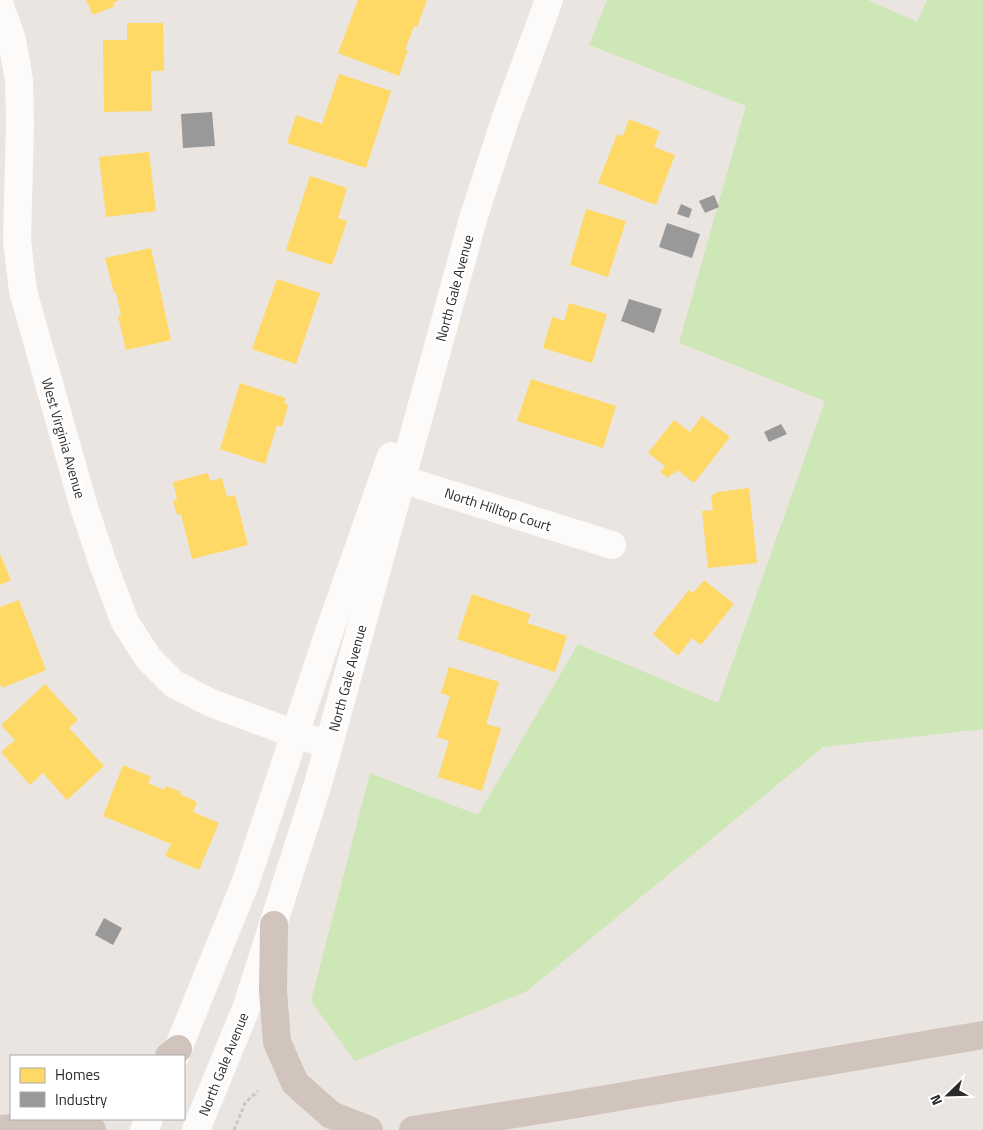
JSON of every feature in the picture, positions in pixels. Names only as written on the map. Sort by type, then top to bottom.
[{"type":"highway","points":[[274,925],[273,991],[277,1042],[295,1083],[330,1115],[369,1130]]},
{"type":"highway","points":[[413,1130],[569,1106],[983,1035]]},
{"type":"highway","points":[[3,1128],[35,1120]]},
{"type":"highway","points":[[3,1128],[51,1125],[88,1128],[92,1130]]},
{"type":"main road","name":"North Gale Avenue","points":[[174,1054],[246,881],[295,734],[393,476],[505,120],[549,0]]},
{"type":"main road","name":"West Virginia Avenue","points":[[0,6],[12,40],[19,80],[20,124],[17,242],[23,290],[81,495],[102,561],[126,622],[148,658],[174,684],[211,702],[329,745]]},
{"type":"main road","name":"North Gale Avenue","points":[[196,1130],[247,1006],[329,745],[393,476]]},
{"type":"main road","name":"North Hilltop Court","points":[[393,476],[612,545]]},
{"type":"path","points":[[234,1130],[245,1103],[258,1091]]},
{"type":"green space","points":[[607,0],[868,0],[917,22],[927,0],[983,0],[983,729],[823,747],[527,991],[355,1061],[311,1001],[370,773],[478,815],[578,644],[718,703],[825,401],[679,343],[746,106],[589,45]]},
{"type":"building: Homes","points":[[86,0],[119,0],[113,3],[115,6],[93,15]]},
{"type":"building: Homes","points":[[358,0],[427,0],[417,27],[414,26],[405,50],[408,50],[399,76],[338,53]]},
{"type":"building: Homes","points":[[127,23],[163,23],[164,71],[151,71],[152,111],[104,112],[103,40],[127,40]]},
{"type":"building: Homes","points":[[339,74],[391,91],[366,168],[287,143],[296,115],[322,124]]},
{"type":"building: Homes","points":[[629,119],[660,131],[654,147],[675,155],[656,205],[598,183],[617,134],[623,136]]},
{"type":"building: Homes","points":[[149,152],[156,211],[106,217],[99,157]]},
{"type":"building: Homes","points":[[310,176],[347,188],[338,218],[347,221],[332,265],[286,250]]},
{"type":"building: Homes","points":[[586,209],[626,221],[608,277],[570,265]]},
{"type":"building: Homes","points":[[151,248],[171,340],[126,350],[118,316],[121,315],[116,292],[114,293],[105,258]]},
{"type":"building: Homes","points":[[277,279],[320,293],[296,364],[252,349]]},
{"type":"building: Homes","points":[[569,303],[607,314],[592,363],[543,348],[552,317],[564,321]]},
{"type":"building: Homes","points":[[531,379],[616,406],[603,448],[517,421]]},
{"type":"building: Homes","points":[[240,383],[286,398],[284,403],[288,405],[282,427],[277,425],[265,464],[220,449]]},
{"type":"building: Homes","points":[[702,416],[730,437],[694,483],[677,470],[668,478],[660,472],[665,466],[648,453],[674,420],[690,432]]},
{"type":"building: Homes","points":[[208,473],[210,481],[222,478],[227,497],[235,495],[248,545],[192,559],[181,514],[177,515],[173,501],[177,499],[173,482]]},
{"type":"building: Homes","points":[[749,488],[757,563],[708,568],[702,511],[713,510],[711,496],[718,492]]},
{"type":"building: Homes","points":[[0,554],[11,580],[0,585]]},
{"type":"building: Homes","points":[[704,580],[734,604],[701,645],[692,638],[678,656],[653,634],[689,590],[693,593]]},
{"type":"building: Homes","points":[[472,594],[531,614],[527,623],[567,636],[555,672],[457,639]]},
{"type":"building: Homes","points":[[19,600],[46,670],[2,688],[0,684],[0,607]]},
{"type":"building: Homes","points":[[449,667],[499,682],[486,724],[501,728],[482,791],[438,777],[449,741],[437,737],[450,696],[441,693]]},
{"type":"building: Homes","points":[[45,684],[78,720],[69,728],[104,766],[67,800],[43,773],[30,785],[1,752],[15,740],[1,725]]},
{"type":"building: Homes","points":[[123,765],[151,777],[148,783],[164,790],[166,786],[181,792],[180,794],[197,802],[193,812],[219,823],[199,870],[165,856],[171,844],[103,816]]},
{"type":"building: Industry","points":[[212,112],[215,146],[183,148],[181,114]]},
{"type":"building: Industry","points":[[714,195],[719,207],[705,213],[699,201]]},
{"type":"building: Industry","points":[[681,204],[692,209],[689,218],[677,214]]},
{"type":"building: Industry","points":[[667,223],[700,234],[692,258],[659,247]]},
{"type":"building: Industry","points":[[629,299],[662,309],[654,333],[621,321]]},
{"type":"building: Industry","points":[[781,424],[787,434],[769,442],[764,432]]},
{"type":"building: Industry","points":[[104,918],[122,928],[113,945],[95,935]]}]
